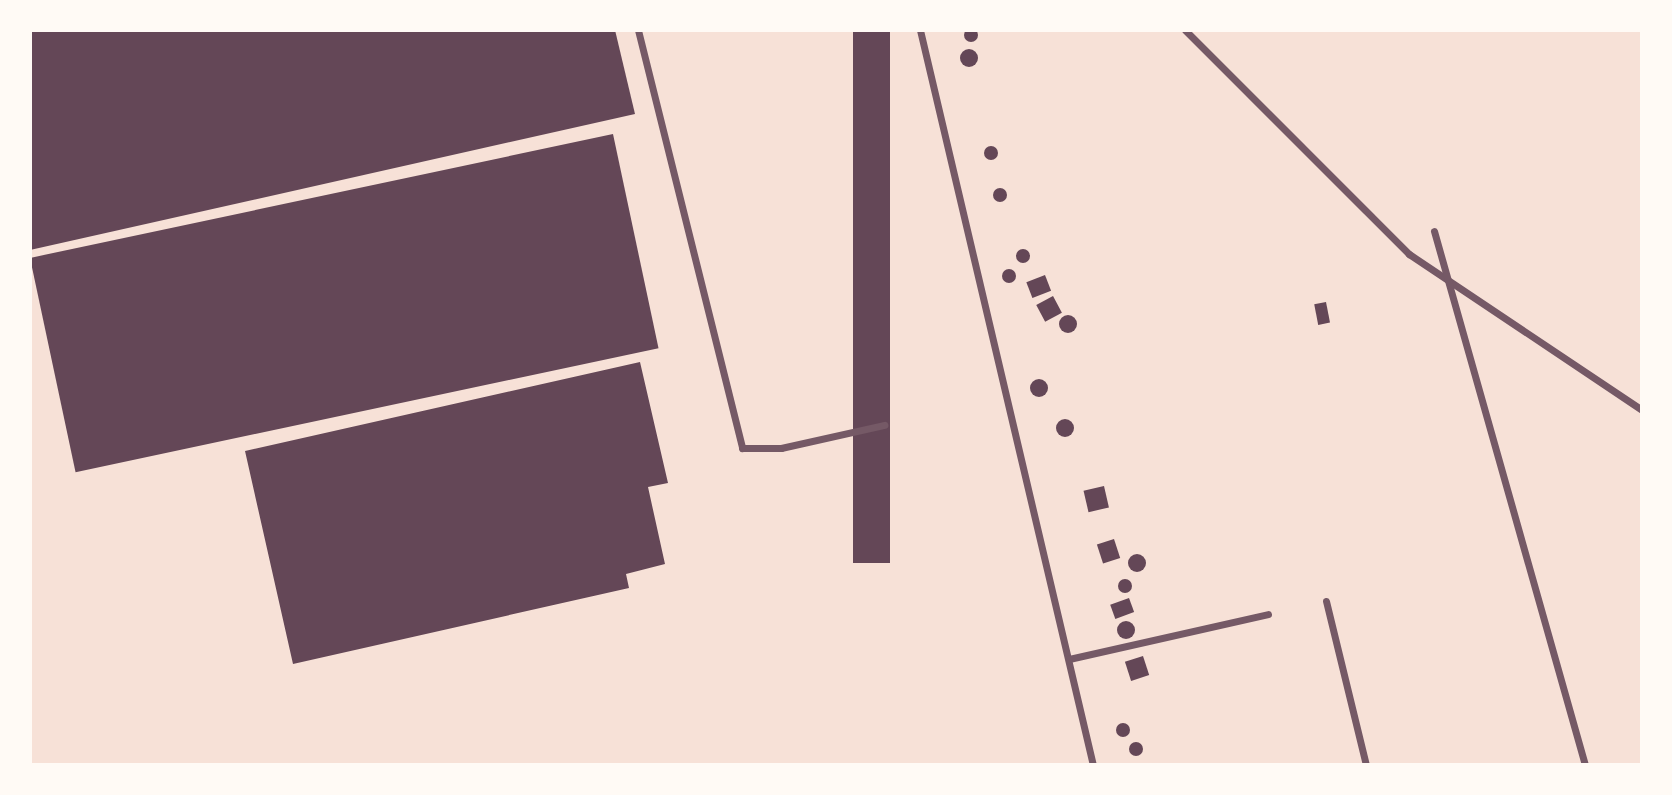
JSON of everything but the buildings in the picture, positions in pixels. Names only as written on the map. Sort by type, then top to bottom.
[{"type":"street","points":[[638,30],[742,448],[781,448],[884,425]]},
{"type":"street","points":[[920,30],[1093,765]]},
{"type":"street","points":[[1185,30],[1409,254],[1446,282],[1642,410]]},
{"type":"street","points":[[1434,231],[1585,765]]},
{"type":"street","points":[[1326,601],[1366,765]]},
{"type":"street","points":[[1069,659],[1268,614]]}]
